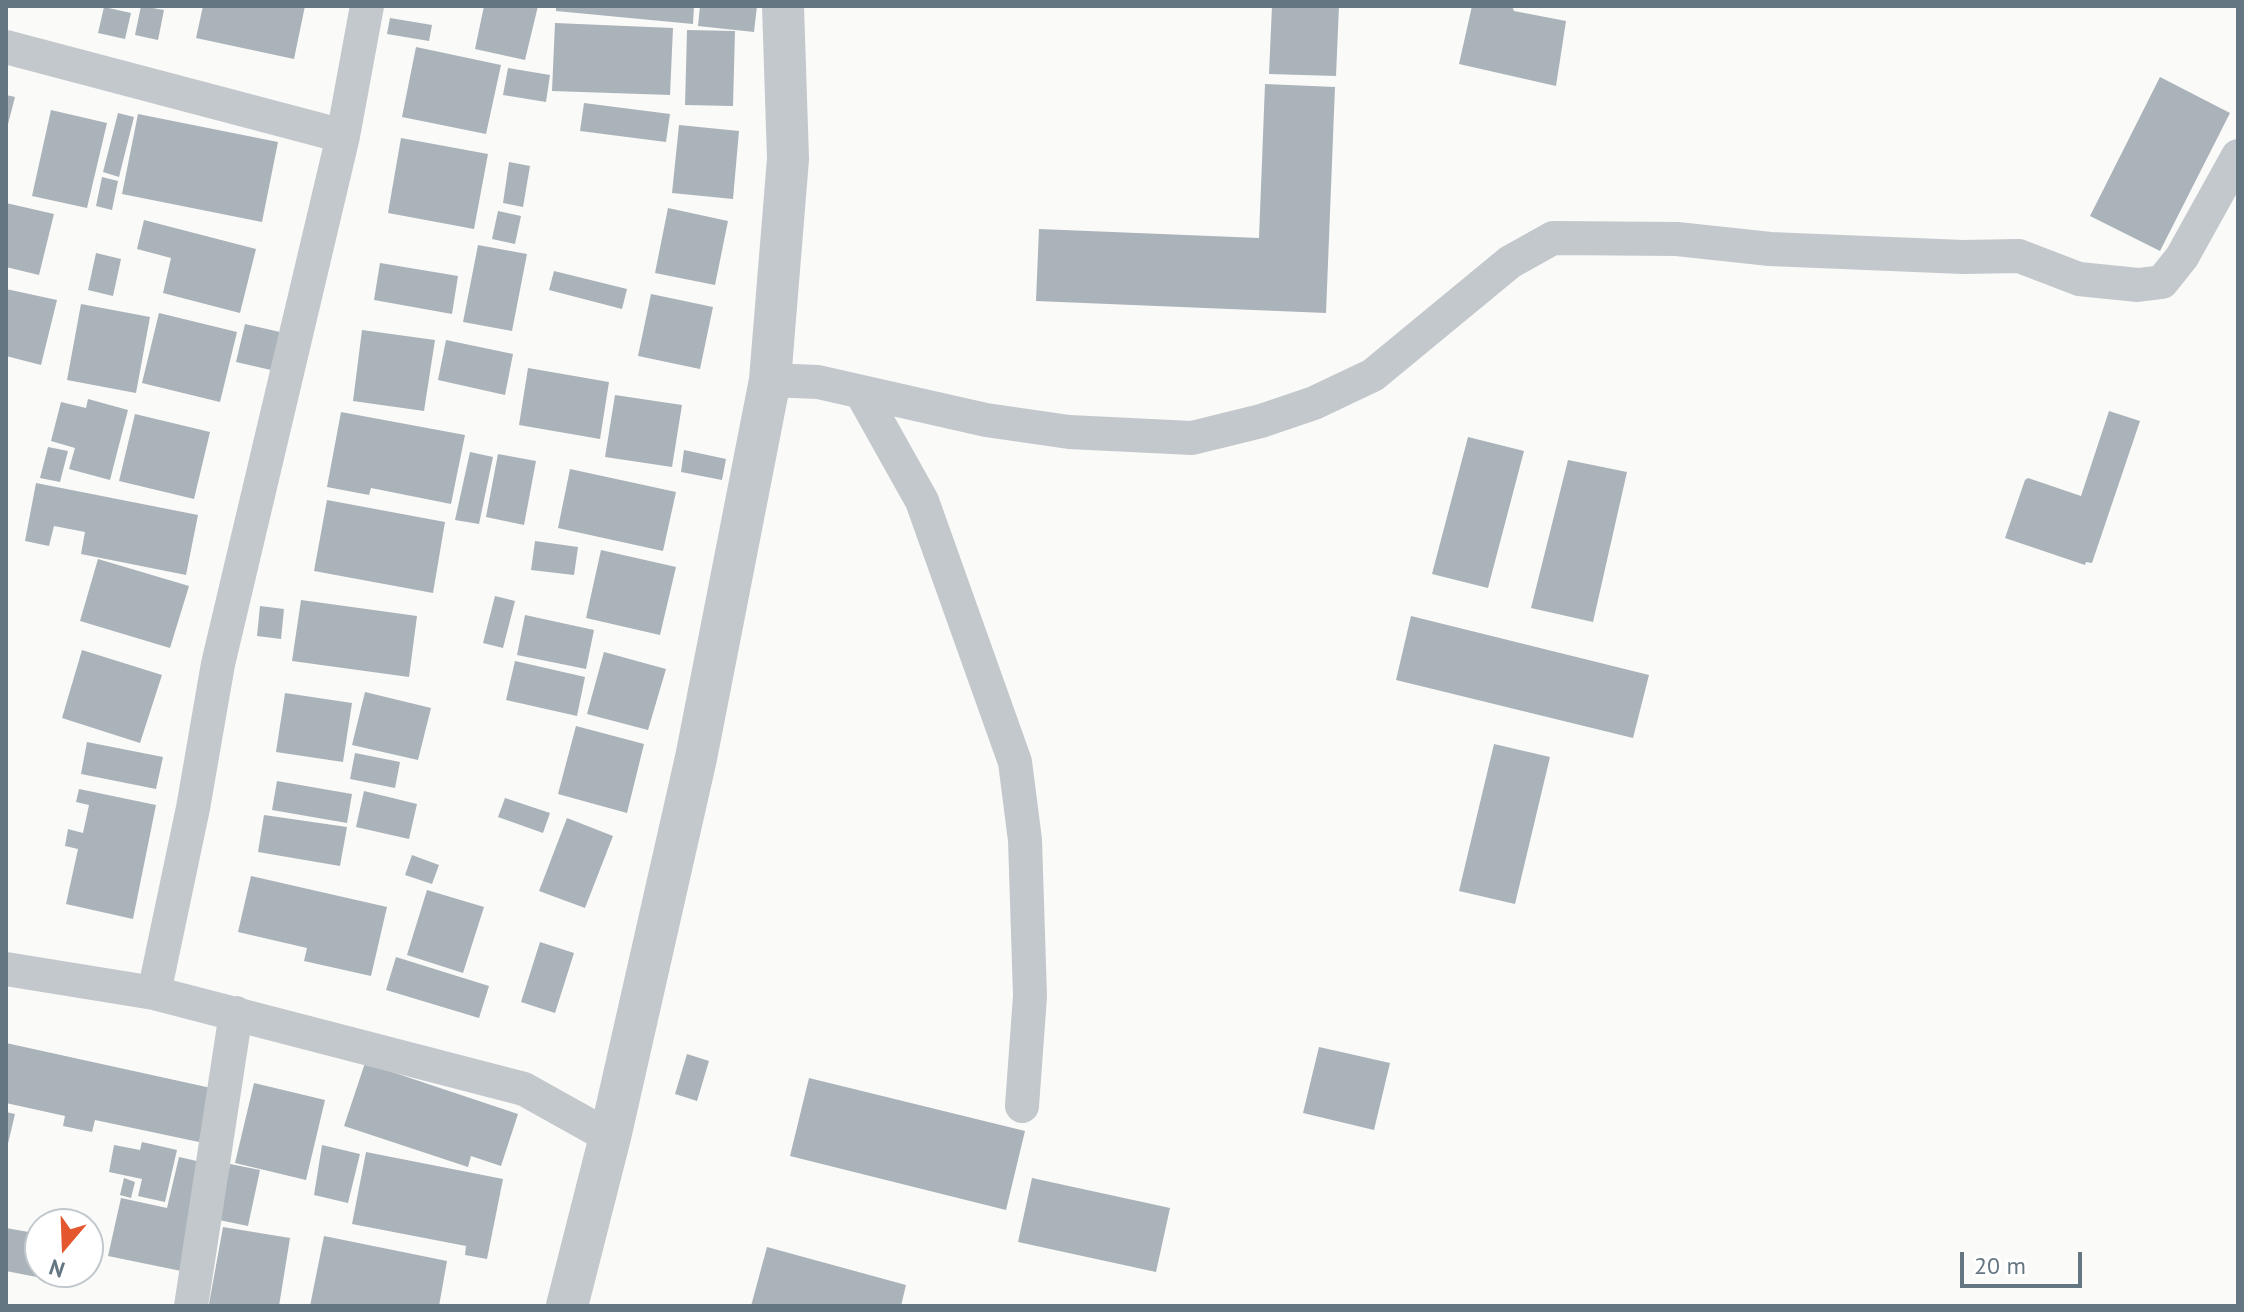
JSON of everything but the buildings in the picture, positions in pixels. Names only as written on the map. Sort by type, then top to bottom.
[{"type":"street","points":[[154,993],[193,808],[218,664],[343,136],[367,6]]},
{"type":"street","points":[[567,1306],[610,1137],[696,758],[770,380],[788,159],[783,6]]},
{"type":"street","points":[[6,47],[343,136]]},
{"type":"street","points":[[770,380],[818,382],[986,420],[1069,432],[1192,438],[1261,421],[1314,403],[1373,375],[1510,262],[1553,238],[1677,239],[1770,249],[1963,257],[2019,256],[2079,279],[2138,285],[2162,282],[2182,257],[2238,156]]},
{"type":"street","points":[[861,392],[922,501],[1015,762],[1025,840],[1030,996],[1022,1106]]},
{"type":"street","points":[[6,969],[154,993],[524,1089],[610,1137]]},
{"type":"street","points":[[191,1306],[236,1013]]}]
